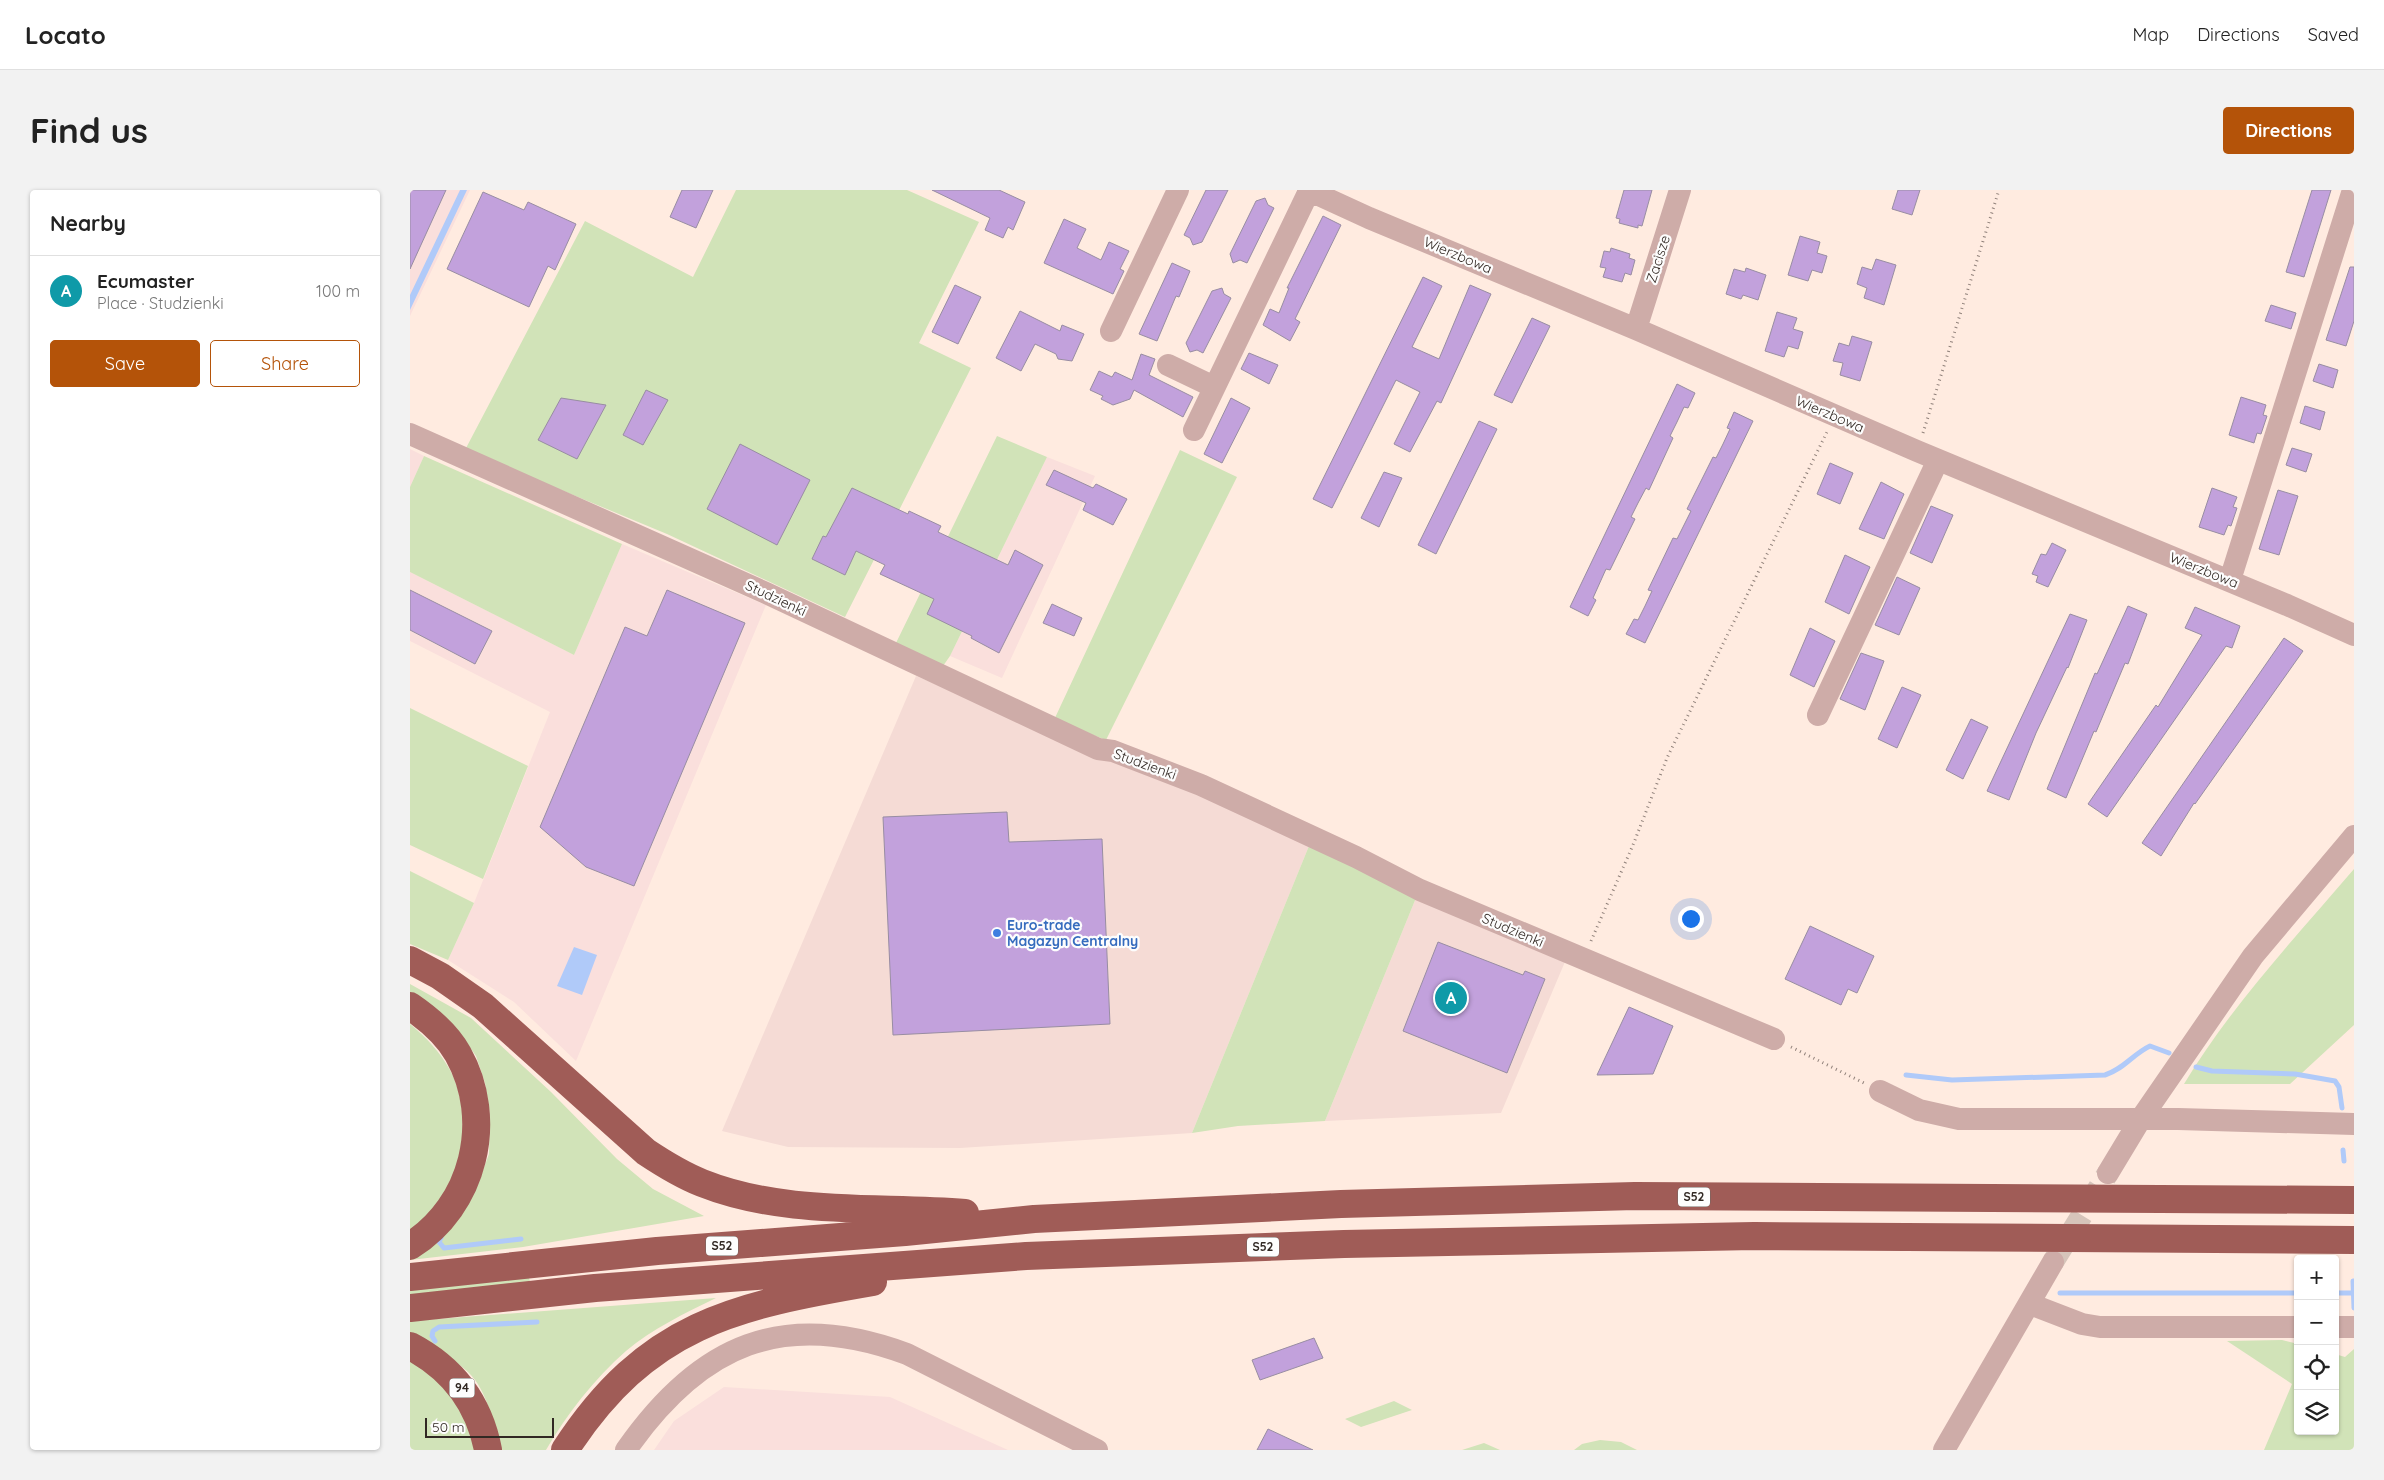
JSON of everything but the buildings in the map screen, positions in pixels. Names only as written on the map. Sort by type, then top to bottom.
[{"type":"highway","points":[[410,960],[440,976],[483,1006],[646,1152],[668,1166],[703,1183],[748,1196],[784,1203],[1034,1218]]},
{"type":"highway","points":[[410,1006],[433,1023],[458,1053],[471,1085],[477,1121],[474,1155],[469,1173],[455,1202],[434,1228],[410,1246]]},
{"type":"highway","name":"S52","points":[[410,1277],[657,1251],[905,1232],[1034,1218],[1341,1204],[1635,1196],[2354,1200]]},
{"type":"highway","name":"S52","points":[[410,1308],[604,1288],[1026,1256],[1344,1244],[1754,1236],[2354,1240]]},
{"type":"highway","points":[[564,1450],[590,1413],[631,1370],[664,1345],[709,1321],[779,1298],[1026,1256]]},
{"type":"highway","name":"94","points":[[410,1346],[426,1354],[456,1381],[469,1399],[477,1415],[488,1450]]},
{"type":"street","points":[[1112,331],[1178,190]]},
{"type":"street","points":[[1194,430],[1308,190]]},
{"type":"street","name":"Wierzbowa","points":[[1308,190],[1369,218],[1636,329],[1938,460],[2230,580],[2354,635]]},
{"type":"street","name":"Zacisze","points":[[1636,329],[1680,190]]},
{"type":"street","points":[[2230,580],[2353,190]]},
{"type":"street","points":[[1168,365],[1214,387]]},
{"type":"street","name":"Studzienki","points":[[410,434],[766,593],[1098,749],[1113,752],[1202,784],[1356,857],[1420,890],[1582,960],[1774,1039]]},
{"type":"street","points":[[1818,715],[1938,460]]},
{"type":"street","points":[[2108,1173],[2140,1120],[2253,956],[2354,836]]},
{"type":"street","points":[[1880,1091],[1919,1110],[1960,1119],[2354,1124]]},
{"type":"street","points":[[1944,1450],[2053,1262]]},
{"type":"street","points":[[2030,1304],[2082,1324],[2121,1329],[2294,1327]]},
{"type":"street","points":[[2339,1327],[2354,1327]]},
{"type":"street","points":[[626,1450],[655,1412],[698,1371],[746,1346],[781,1337],[806,1334],[849,1337],[908,1354],[1097,1450]]},
{"type":"path","points":[[1917,451],[1999,190]]},
{"type":"path","points":[[1582,960],[1633,845],[1667,758],[1836,416]]},
{"type":"path","points":[[1774,1039],[1880,1091]]},
{"type":"shaded area","points":[[410,190],[470,190],[410,316]]},
{"type":"shaded area","points":[[410,449],[424,456],[410,487]]},
{"type":"shaded area","points":[[1047,457],[1095,476],[1002,678],[950,656]]},
{"type":"shaded area","points":[[622,544],[766,605],[576,1061],[514,1002],[448,960],[474,903],[550,712],[410,641],[410,572],[574,655]]},
{"type":"shaded area","points":[[916,676],[1311,841],[1192,1133],[960,1148],[788,1147],[722,1131]]},
{"type":"shaded area","points":[[1418,893],[1567,957],[1501,1113],[1325,1121]]},
{"type":"shaded area","points":[[724,1387],[890,1397],[1008,1450],[654,1450],[674,1421]]},
{"type":"green space","points":[[736,190],[907,190],[979,222],[919,343],[971,368],[845,617],[667,534],[465,450],[585,221],[693,277]]},
{"type":"green space","points":[[997,436],[1047,457],[950,656],[943,666],[896,643]]},
{"type":"green space","points":[[1180,450],[1237,477],[1106,740],[1054,720]]},
{"type":"green space","points":[[424,456],[622,544],[574,655],[410,572],[410,487]]},
{"type":"green space","points":[[410,708],[528,766],[483,879],[410,845]]},
{"type":"green space","points":[[1311,841],[1418,893],[1325,1121],[1238,1126],[1192,1133]]},
{"type":"green space","points":[[2354,869],[2354,1025],[2290,1084],[2184,1084],[2202,1055],[2243,1000]]},
{"type":"green space","points":[[410,871],[474,903],[448,960],[410,944]]},
{"type":"green space","points":[[410,984],[471,1018],[551,1092],[617,1159],[653,1189],[704,1216],[523,1247],[410,1260],[410,1256],[479,1181],[489,1154],[490,1114],[485,1083],[476,1056],[460,1033],[410,992]]},
{"type":"green space","points":[[410,1024],[432,1045],[450,1070],[457,1085],[463,1121],[459,1158],[447,1191],[435,1209],[410,1232]]},
{"type":"green space","points":[[528,1273],[530,1282],[410,1296],[410,1286]]},
{"type":"green space","points":[[716,1298],[658,1329],[626,1351],[603,1373],[582,1398],[546,1450],[499,1450],[489,1409],[475,1380],[455,1361],[410,1335],[410,1321]]},
{"type":"green space","points":[[2282,1340],[2294,1343],[2294,1435],[2339,1435],[2339,1355],[2345,1357],[2354,1349],[2354,1450],[2264,1450],[2292,1384],[2227,1341]]},
{"type":"green space","points":[[410,1359],[439,1379],[462,1409],[475,1450],[410,1450]]},
{"type":"green space","points":[[1394,1401],[1412,1410],[1361,1427],[1345,1419]]},
{"type":"green space","points":[[1600,1440],[1621,1442],[1637,1450],[1574,1450],[1582,1444]]},
{"type":"green space","points":[[1484,1443],[1500,1450],[1462,1450]]},
{"type":"water","points":[[460,190],[467,190],[410,310],[410,295]]},
{"type":"water","points":[[574,947],[597,955],[582,995],[557,986]]},
{"type":"waterway","points":[[1906,1075],[1952,1080],[2105,1075],[2118,1069],[2150,1046],[2169,1053]]},
{"type":"waterway","points":[[2196,1067],[2212,1071],[2295,1074],[2335,1081],[2339,1087],[2342,1108]]},
{"type":"waterway","points":[[2343,1150],[2344,1161]]},
{"type":"waterway","points":[[441,1238],[439,1242],[444,1248],[521,1239]]},
{"type":"waterway","points":[[2353,1281],[2354,1308]]},
{"type":"waterway","points":[[2060,1293],[2294,1293]]},
{"type":"waterway","points":[[2339,1293],[2354,1293]]},
{"type":"waterway","points":[[435,1341],[432,1336],[433,1331],[439,1327],[537,1322]]},
{"type":"tunnel","points":[[2053,1262],[2108,1173]]},
{"type":"place","name":"Euro-trade Magazyn Centralny","points":[[997,933]]},
{"type":"place","name":"Ecumaster","points":[[1451,998]]}]
